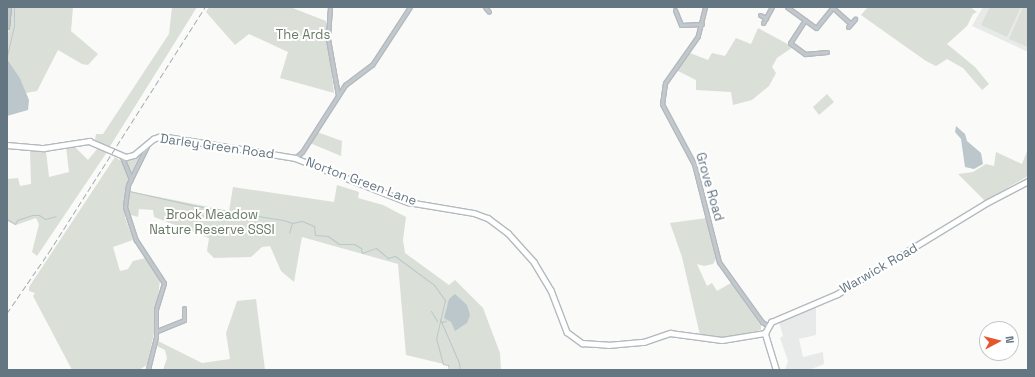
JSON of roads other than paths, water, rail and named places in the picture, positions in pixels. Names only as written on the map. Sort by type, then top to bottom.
[{"type":"main road","name":"Warwick Road","points":[[767,325],[837,294],[986,203],[1028,180]]},
{"type":"main road","points":[[767,325],[764,333],[776,370]]},
{"type":"street","points":[[7,27],[9,7]]},
{"type":"street","points":[[330,7],[328,39],[338,95]]},
{"type":"street","points":[[295,158],[302,152],[345,85],[372,65],[410,7]]},
{"type":"street","name":"Grove Road","points":[[705,7],[702,24],[693,44],[669,75],[662,104],[694,164],[719,262],[762,322],[767,325]]},
{"type":"street","points":[[763,23],[772,7]]},
{"type":"street","points":[[787,7],[816,28],[832,7],[851,24]]},
{"type":"street","points":[[482,11],[486,8],[489,12]]},
{"type":"street","points":[[675,10],[681,25],[702,24]]},
{"type":"street","points":[[760,15],[766,18]]},
{"type":"street","points":[[848,27],[855,19]]},
{"type":"street","points":[[805,20],[790,43],[805,54],[827,52]]},
{"type":"street","name":"Darley Green Road","points":[[122,156],[130,157],[147,146],[153,139],[161,136],[295,158]]},
{"type":"street","points":[[7,145],[44,148],[89,141],[122,156],[131,179]]},
{"type":"street","points":[[147,146],[131,179],[124,207],[136,240],[164,284],[156,309],[157,331],[148,370]]},
{"type":"street","points":[[302,152],[303,161]]},
{"type":"street","name":"Norton Green Lane","points":[[295,158],[408,202],[474,213],[488,218],[508,233],[534,262],[551,290],[565,328],[573,338],[582,343],[608,345],[644,342],[670,333],[722,340],[764,333]]},
{"type":"street","points":[[157,331],[184,320],[184,308]]},
{"type":"waterway","points":[[7,56],[14,25],[14,7]]},
{"type":"waterway","points":[[129,191],[191,205],[283,220],[292,223],[289,233]]},
{"type":"waterway","points":[[7,219],[15,224],[17,220],[32,215],[39,215],[45,219],[56,216]]},
{"type":"waterway","points":[[292,223],[302,221],[314,226],[315,235],[328,236],[339,244],[354,244],[361,248],[362,253],[376,248],[388,258],[395,256],[434,285],[445,300],[436,338],[443,364],[448,365],[449,370]]},
{"type":"waterway","points":[[431,311],[437,321]]},
{"type":"waterway","points":[[440,319],[459,363],[460,370]]},
{"type":"waterway","points":[[441,322],[446,321]]},
{"type":"railway","points":[[7,313],[49,252],[205,7]]},
{"type":"park label","name":"The Ards","points":[[303,35]]},
{"type":"park label","name":"Brook Meadow Nature Reserve SSSI","points":[[212,224]]}]
